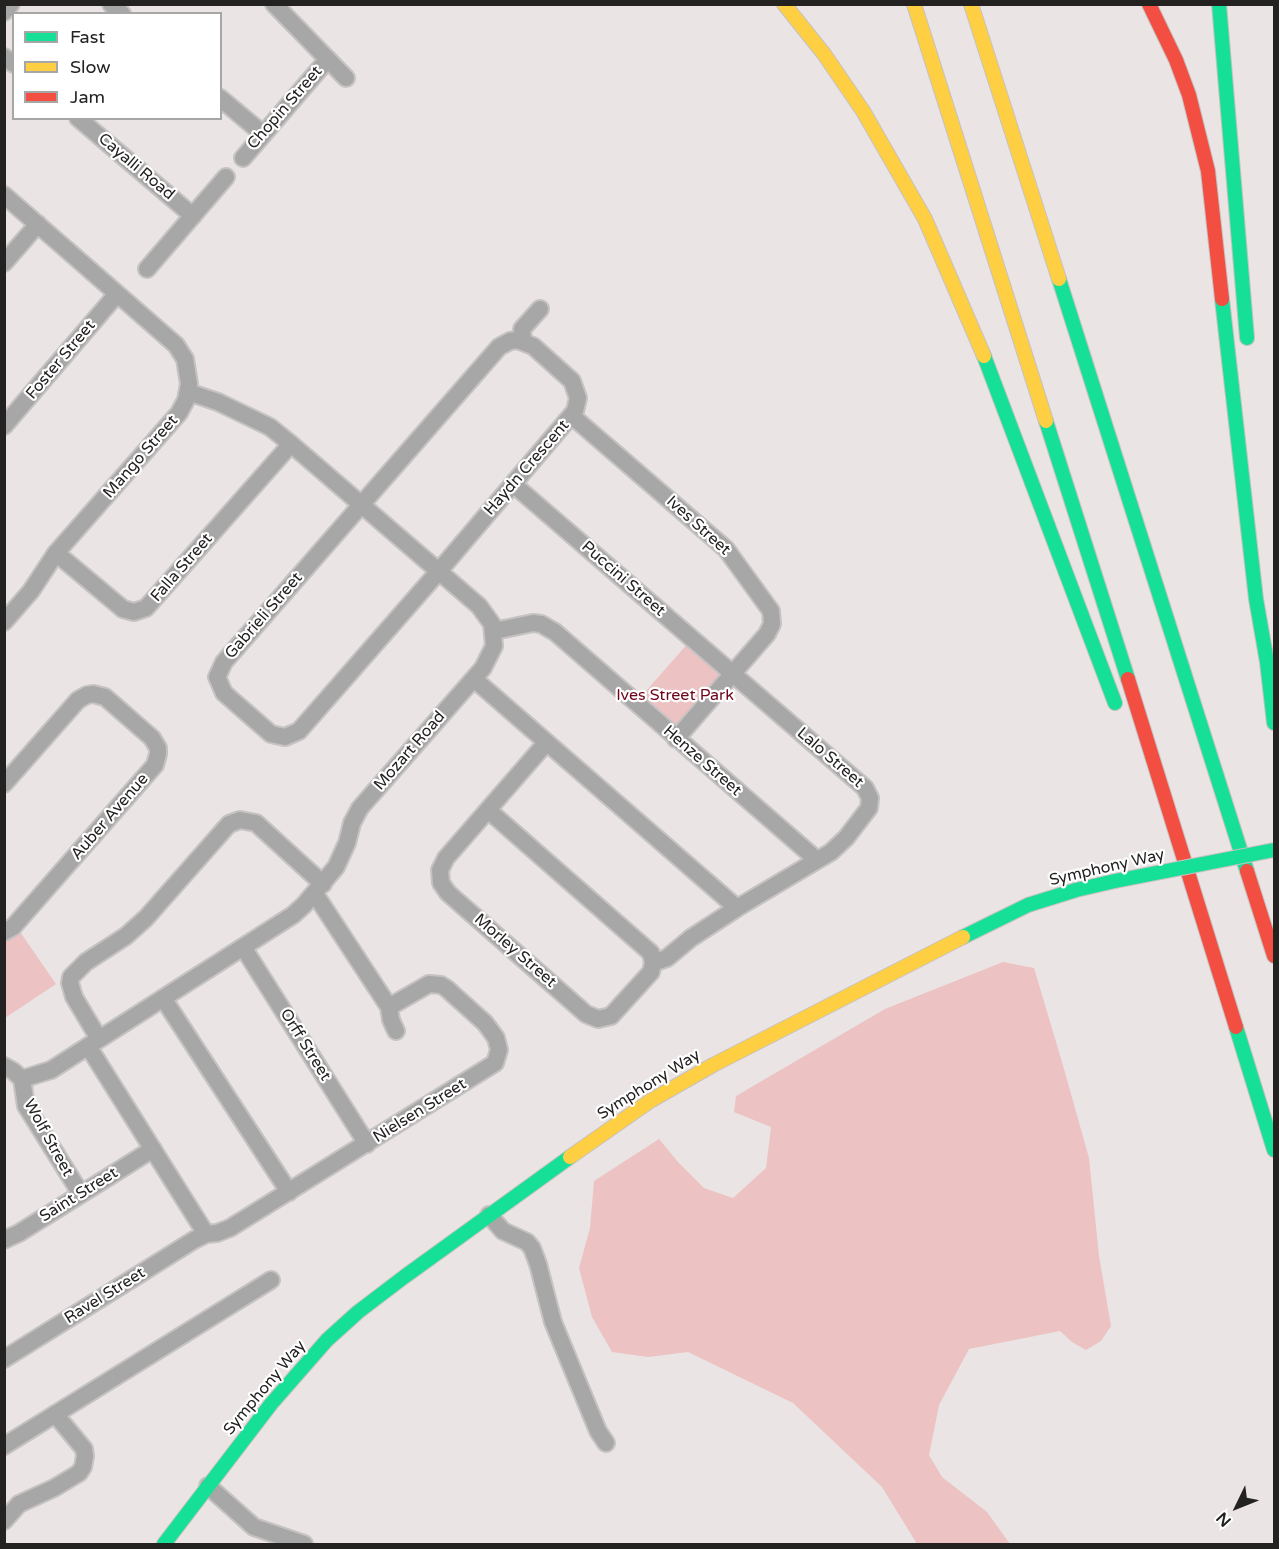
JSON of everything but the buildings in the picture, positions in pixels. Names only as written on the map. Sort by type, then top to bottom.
[{"type":"main road","points":[[784,4],[824,54],[863,111],[925,219],[976,335],[1122,721]]},
{"type":"main road","points":[[914,4],[1171,813],[1275,1150]]},
{"type":"main road","points":[[971,4],[1275,956]]},
{"type":"main road","points":[[1149,4],[1176,60],[1189,95],[1208,171],[1255,587],[1268,662],[1275,723]]},
{"type":"main road","points":[[1219,4],[1248,351]]},
{"type":"main road","points":[[1262,530],[1269,604],[1268,662]]},
{"type":"main road","points":[[1147,787],[1202,946],[1247,1065]]},
{"type":"main road","name":"Symphony Way","points":[[164,1545],[271,1404],[327,1340],[358,1312],[489,1215],[650,1101],[713,1065],[1028,906],[1076,890],[1115,881],[1275,850]]},
{"type":"street","points":[[4,12],[11,4]]},
{"type":"street","name":"Chopin Street","points":[[274,4],[346,78]]},
{"type":"street","name":"Chopin Street","points":[[243,158],[328,59]]},
{"type":"street","points":[[222,100],[263,134]]},
{"type":"street","name":"Cayalli Road","points":[[80,120],[193,216]]},
{"type":"street","points":[[147,269],[226,177]]},
{"type":"street","points":[[4,195],[170,339],[181,352],[189,376],[188,392],[218,402],[260,422],[291,444],[484,611],[494,631]]},
{"type":"street","points":[[4,263],[38,225]]},
{"type":"street","name":"Foster Street","points":[[4,426],[117,294]]},
{"type":"street","points":[[361,504],[499,347],[510,341],[523,341],[522,329],[540,309]]},
{"type":"street","name":"Haydn Crescent","points":[[439,571],[572,416],[578,398],[572,381],[533,346],[523,341]]},
{"type":"street","name":"Mango Street","points":[[4,622],[30,591],[56,553],[179,413],[188,392]]},
{"type":"street","name":"Ives Street","points":[[572,416],[726,549],[768,605],[772,618],[770,629],[676,739]]},
{"type":"street","name":"Falla Street","points":[[56,553],[123,609],[134,612],[146,608],[291,444]]},
{"type":"street","name":"Puccini Street","points":[[513,484],[733,674]]},
{"type":"street","name":"Gabrieli Street","points":[[361,504],[220,669],[219,686],[224,693],[271,734],[285,737],[299,731],[439,571]]},
{"type":"street","name":"Henze Street","points":[[494,631],[541,624],[555,632],[817,860]]},
{"type":"street","name":"Mozart Road","points":[[22,1079],[51,1070],[293,915],[319,889],[340,861],[352,823],[360,808],[474,679],[492,654],[494,631]]},
{"type":"street","name":"Lalo Street","points":[[692,938],[737,908],[831,852],[867,813],[870,803],[868,793],[733,674]]},
{"type":"street","points":[[474,679],[737,908]]},
{"type":"street","name":"Auber Avenue","points":[[4,784],[78,700],[87,695],[105,697],[152,738],[158,748],[155,765],[13,927],[4,932]]},
{"type":"street","name":"Morley Street","points":[[546,743],[444,862],[440,879],[444,889],[586,1014],[594,1018],[607,1018],[615,1013],[648,976],[653,963],[667,958],[692,938]]},
{"type":"street","points":[[488,810],[647,950],[653,958],[653,963]]},
{"type":"street","points":[[206,1234],[153,1149],[94,1042],[74,997],[70,977],[86,962],[126,936],[146,918],[229,824],[240,820],[256,823],[319,889],[389,1007],[396,1031]]},
{"type":"street","name":"Orff Street","points":[[243,947],[367,1144]]},
{"type":"street","name":"Nielsen Street","points":[[289,1192],[492,1066],[497,1060],[499,1050],[496,1038],[485,1023],[441,985],[424,986],[389,1007]]},
{"type":"street","points":[[163,998],[289,1192]]},
{"type":"street","points":[[4,1066],[22,1079]]},
{"type":"street","name":"Wolf Street","points":[[22,1079],[26,1106],[81,1194]]},
{"type":"street","name":"Saint Street","points":[[4,1240],[19,1233],[153,1149]]},
{"type":"street","name":"Ravel Street","points":[[4,1359],[206,1234],[230,1228],[289,1192]]},
{"type":"street","points":[[489,1215],[503,1231],[519,1238],[532,1248],[557,1332],[598,1431],[606,1443]]},
{"type":"street","points":[[4,1446],[271,1280]]},
{"type":"street","points":[[4,1521],[19,1504],[54,1488],[79,1473],[83,1467],[84,1449],[55,1414]]},
{"type":"street","points":[[208,1486],[254,1527],[304,1545]]},
{"type":"green space","name":"Ives Street Park","points":[[689,642],[719,671],[719,681],[681,724],[673,725],[639,699]]},
{"type":"green space","points":[[18,929],[56,984],[5,1018],[5,937]]},
{"type":"green space","points":[[1003,962],[1034,968],[1062,1062],[1089,1158],[1099,1256],[1111,1326],[1101,1341],[1086,1350],[1072,1342],[1060,1331],[969,1349],[939,1405],[929,1455],[942,1477],[987,1512],[1010,1544],[917,1544],[882,1487],[793,1403],[688,1352],[648,1357],[612,1352],[592,1317],[579,1268],[590,1228],[594,1181],[659,1139],[704,1188],[733,1198],[766,1168],[771,1127],[734,1112],[736,1096],[885,1009]]},
{"type":"traffic: fast","points":[[1219,4],[1247,338]]},
{"type":"traffic: fast","points":[[1059,279],[1247,871]]},
{"type":"traffic: fast","points":[[1222,299],[1256,599],[1267,662],[1274,723]]},
{"type":"traffic: fast","points":[[984,356],[1115,703]]},
{"type":"traffic: fast","points":[[1046,421],[1128,679]]},
{"type":"traffic: fast","points":[[1115,881],[1274,850]]},
{"type":"traffic: fast","points":[[963,937],[1028,905],[1115,881]]},
{"type":"traffic: fast","points":[[1236,1027],[1274,1150]]},
{"type":"traffic: fast","points":[[164,1544],[271,1404],[327,1340],[358,1312],[404,1277],[570,1157]]},
{"type":"traffic: slow","points":[[784,4],[824,54],[863,111],[925,219],[984,356]]},
{"type":"traffic: slow","points":[[914,4],[1046,421]]},
{"type":"traffic: slow","points":[[971,4],[1059,279]]},
{"type":"traffic: slow","points":[[570,1157],[650,1101],[713,1065],[963,937]]},
{"type":"traffic: jam","points":[[1149,4],[1176,60],[1189,95],[1208,171],[1222,299]]},
{"type":"traffic: jam","points":[[1128,679],[1236,1027]]},
{"type":"traffic: jam","points":[[1247,871],[1274,956]]}]
